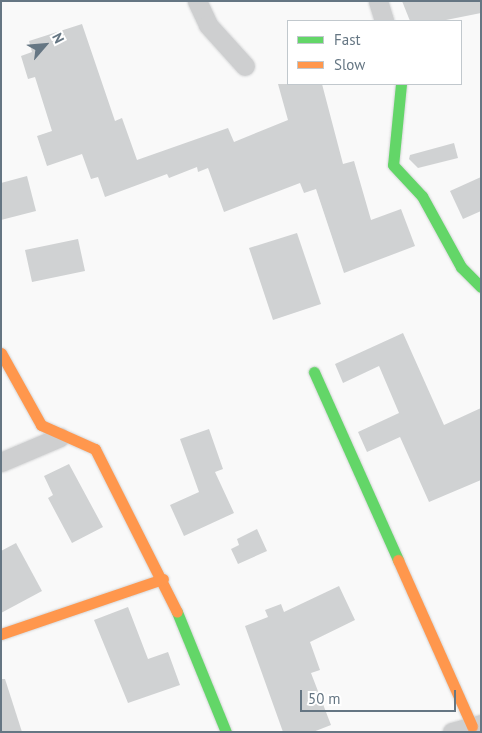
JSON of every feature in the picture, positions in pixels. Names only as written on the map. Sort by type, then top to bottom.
[{"type":"street","points":[[198,1],[208,25],[245,66]]},
{"type":"street","points":[[378,1],[384,20]]},
{"type":"street","points":[[401,85],[393,164],[422,196],[461,267],[481,287]]},
{"type":"street","points":[[1,353],[41,425],[60,437],[95,449],[163,579],[226,732]]},
{"type":"street","points":[[314,372],[477,725],[452,732]]},
{"type":"street","points":[[1,462],[60,437]]},
{"type":"street","points":[[1,634],[163,579]]},
{"type":"building","points":[[402,1],[481,1],[481,13],[446,20],[410,20]]},
{"type":"building","points":[[82,24],[115,121],[122,118],[137,160],[228,128],[234,142],[288,120],[278,84],[322,85],[343,164],[354,161],[371,220],[401,209],[415,246],[344,273],[316,189],[304,193],[300,183],[224,212],[208,168],[198,172],[197,167],[169,178],[167,174],[105,197],[98,177],[91,179],[82,154],[47,166],[37,136],[52,131],[35,77],[28,79],[21,56],[32,52],[29,41]]},
{"type":"building","points":[[454,143],[458,158],[418,168],[409,159],[410,155]]},
{"type":"building","points":[[27,176],[36,211],[1,220],[1,183]]},
{"type":"building","points":[[481,177],[481,211],[463,219],[450,191]]},
{"type":"building","points":[[297,233],[321,304],[273,320],[249,248]]},
{"type":"building","points":[[78,239],[85,271],[32,282],[25,250]]},
{"type":"building","points":[[403,333],[444,425],[481,408],[481,480],[429,502],[400,437],[367,452],[358,432],[399,413],[379,366],[343,383],[335,364]]},
{"type":"building","points":[[209,429],[223,469],[215,472],[234,513],[184,536],[170,505],[199,492],[180,439]]},
{"type":"building","points":[[69,464],[103,527],[72,543],[48,498],[53,495],[44,476]]},
{"type":"building","points":[[257,529],[267,551],[238,564],[231,549],[239,545],[237,539]]},
{"type":"building","points":[[16,543],[42,591],[1,613],[1,551]]},
{"type":"building","points":[[339,586],[355,620],[310,642],[320,670],[311,673],[331,725],[313,732],[283,732],[245,626],[268,617],[265,610],[281,604],[284,612]]},
{"type":"building","points":[[128,607],[148,659],[168,652],[180,685],[128,703],[94,620]]},
{"type":"building","points":[[1,679],[5,679],[22,732],[1,732]]},
{"type":"traffic: fast","points":[[401,85],[393,165],[422,196],[461,267],[481,287]]},
{"type":"traffic: fast","points":[[314,372],[398,560]]},
{"type":"traffic: fast","points":[[177,612],[226,732]]},
{"type":"traffic: slow","points":[[1,353],[41,425],[95,449],[177,612]]},
{"type":"traffic: slow","points":[[398,560],[472,726]]},
{"type":"traffic: slow","points":[[1,634],[163,579]]}]
